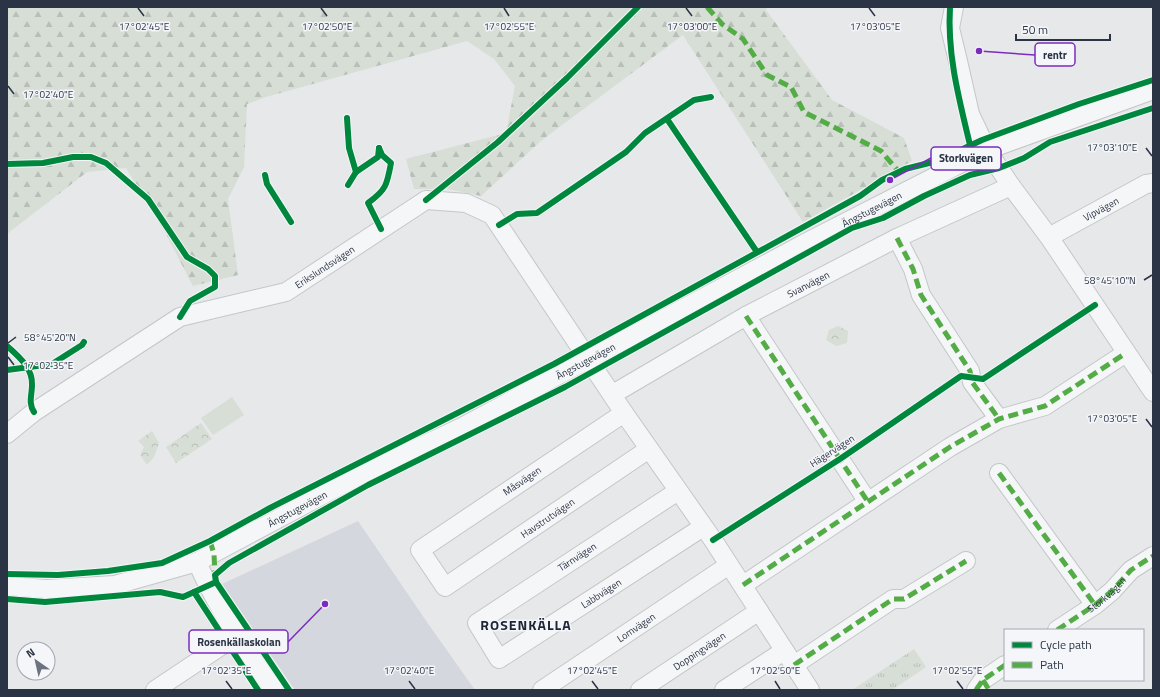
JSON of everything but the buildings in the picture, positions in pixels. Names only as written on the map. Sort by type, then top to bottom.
[{"type":"street","points":[[954,7],[950,28],[970,114],[987,150],[1011,186],[1049,237],[1153,392]]},
{"type":"street","name":"Ängstugevägen","points":[[7,586],[46,589],[115,585],[197,562],[362,474],[462,427],[807,242],[987,150],[1153,90]]},
{"type":"street","name":"Vipvägen","points":[[1049,237],[1146,184],[1153,183]]},
{"type":"street","name":"Svanvägen","points":[[613,394],[746,316],[897,238],[1011,186]]},
{"type":"street","name":"Erikslundsvägen","points":[[7,434],[34,412],[180,317],[286,292],[426,200],[466,203],[492,215],[589,359]]},
{"type":"street","points":[[897,238],[913,269],[921,294],[970,371],[972,382],[999,419]]},
{"type":"street","name":"Hägervägen","points":[[746,316],[868,502]]},
{"type":"street","points":[[743,585],[950,446],[999,419],[1045,406],[1126,353]]},
{"type":"street","points":[[589,359],[624,413],[743,585],[789,658],[806,689]]},
{"type":"street","name":"Måsvägen","points":[[445,587],[420,550],[624,413]]},
{"type":"street","name":"Havstrutvägen","points":[[445,587],[650,449]]},
{"type":"street","points":[[999,473],[1095,605]]},
{"type":"street","name":"Tärnvägen","points":[[499,659],[477,623],[678,491]]},
{"type":"street","name":"Labbvägen","points":[[499,659],[703,527]]},
{"type":"street","name":"Storkvägen","points":[[1059,629],[1095,605],[1112,591],[1131,570],[1153,556]]},
{"type":"street","points":[[724,690],[789,658],[893,600],[904,599],[966,561]]},
{"type":"street","points":[[197,562],[207,586],[236,636],[274,690]]},
{"type":"street","name":"Lomvägen","points":[[542,690],[729,565]]},
{"type":"street","name":"Doppingvägen","points":[[640,690],[759,611]]},
{"type":"street","points":[[155,690],[236,636]]},
{"type":"street","points":[[982,687],[1004,666]]},
{"type":"shaded area","points":[[358,521],[475,690],[295,690],[222,584]]},
{"type":"green space","points":[[7,7],[767,7],[766,10],[832,100],[904,138],[912,161],[803,222],[683,35],[542,140],[481,196],[448,189],[414,189],[406,159],[506,133],[515,86],[494,59],[467,41],[266,97],[247,104],[244,167],[228,199],[238,275],[193,286],[166,234],[126,168],[87,172],[7,234]]},
{"type":"green space","points":[[838,326],[848,331],[847,343],[836,346],[826,340],[829,330]]},
{"type":"green space","points":[[232,397],[244,415],[213,435],[201,418]]},
{"type":"green space","points":[[201,423],[212,439],[176,463],[166,447]]},
{"type":"green space","points":[[152,431],[159,443],[154,457],[147,465],[140,455],[144,447],[138,441]]},
{"type":"green space","points":[[914,649],[926,667],[892,690],[852,690]]},
{"type":"marked path","points":[[707,7],[722,24],[743,39],[767,75],[791,87],[804,112],[881,151],[899,172]]},
{"type":"marked path","points":[[897,238],[913,269],[921,295],[970,371],[972,382],[999,419]]},
{"type":"marked path","points":[[746,316],[868,502]]},
{"type":"marked path","points":[[743,585],[950,447],[999,419],[1045,406],[1126,353]]},
{"type":"marked path","points":[[999,473],[1095,605]]},
{"type":"marked path","points":[[210,541],[214,554],[215,575]]},
{"type":"marked path","points":[[1059,629],[1095,605],[1112,591],[1131,570],[1153,556]]},
{"type":"marked path","points":[[794,665],[893,599],[904,599],[966,561]]},
{"type":"marked path","points":[[976,690],[983,680],[1004,666]]},
{"type":"marked path","points":[[983,680],[989,690]]},
{"type":"cycle path","points":[[426,200],[498,142],[567,78],[638,7]]},
{"type":"cycle path","points":[[950,7],[950,42],[952,59],[958,94],[970,145]]},
{"type":"cycle path","points":[[7,574],[58,575],[108,571],[162,563],[210,541],[270,508],[554,364],[860,196],[882,180],[905,169],[937,161],[982,140],[1079,104],[1153,80]]},
{"type":"cycle path","points":[[499,225],[517,214],[537,213],[626,152],[645,133],[694,100],[711,97]]},
{"type":"cycle path","points":[[7,599],[45,602],[160,592],[183,597],[216,582],[215,575],[229,563],[368,485],[565,387],[852,228],[883,218],[924,196],[970,175],[999,168],[1024,158],[1050,142],[1153,108]]},
{"type":"cycle path","points":[[347,118],[349,148],[356,172]]},
{"type":"cycle path","points":[[667,119],[757,252]]},
{"type":"cycle path","points":[[379,148],[382,155],[391,163],[390,171],[385,186],[379,194],[368,203],[381,229]]},
{"type":"cycle path","points":[[348,185],[356,172],[378,157],[379,148]]},
{"type":"cycle path","points":[[7,164],[43,163],[73,157],[91,157],[106,163],[148,199],[187,257],[208,269],[215,276],[215,287],[190,301],[180,317]]},
{"type":"cycle path","points":[[265,175],[267,184],[291,222]]},
{"type":"cycle path","points":[[713,540],[840,459],[961,376],[983,379],[1095,305]]},
{"type":"cycle path","points":[[7,370],[52,364],[82,345],[84,342]]},
{"type":"cycle path","points":[[7,346],[24,363],[30,373],[32,379],[31,402],[34,412]]},
{"type":"cycle path","points":[[216,582],[289,690]]},
{"type":"cycle path","points":[[194,592],[258,690]]},
{"type":"place","name":"rentr","points":[[979,51]]},
{"type":"place","name":"Storkvägen","points":[[890,180]]},
{"type":"place","name":"Rosenkällaskolan","points":[[325,604]]},
{"type":"district","name":"ROSENKÄLLA","points":[[526,624]]}]
